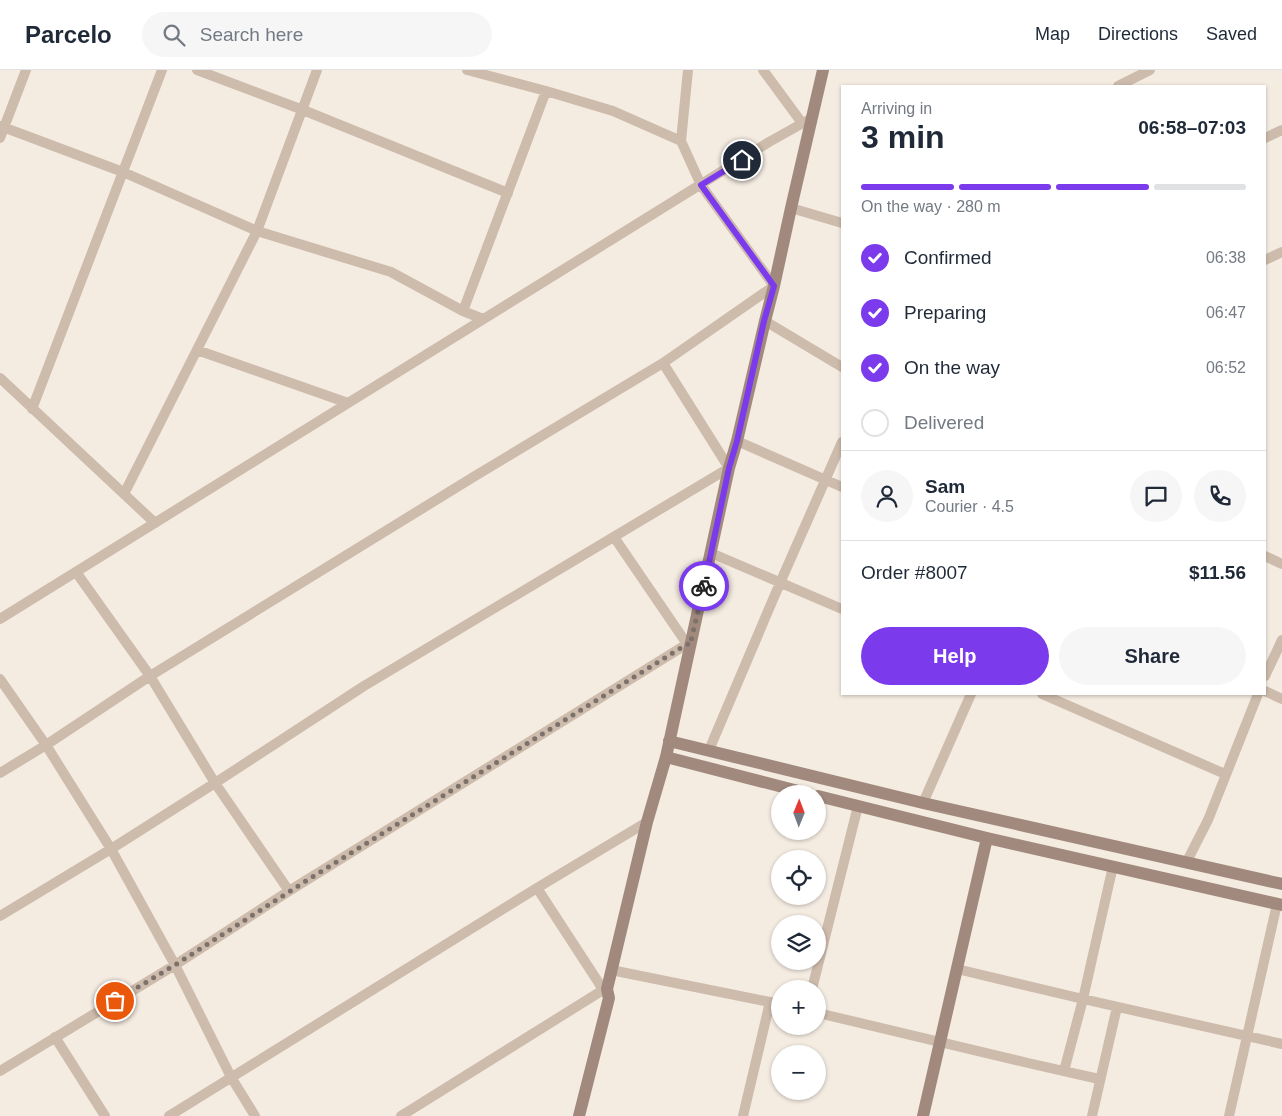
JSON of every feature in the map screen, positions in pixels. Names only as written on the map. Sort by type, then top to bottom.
[{"type":"street","points":[[0,138],[2,127],[26,70]]},
{"type":"street","points":[[32,409],[162,70]]},
{"type":"street","points":[[197,70],[303,110],[508,193]]},
{"type":"street","points":[[124,494],[257,231],[317,70]]},
{"type":"street","points":[[467,70],[613,111],[681,142]]},
{"type":"street","points":[[688,70],[681,142],[701,185],[774,286]]},
{"type":"street","points":[[763,70],[807,120]]},
{"type":"street","points":[[579,1116],[611,970],[647,822],[666,757],[689,644],[729,468],[774,286],[807,120],[823,70]]},
{"type":"street","points":[[1120,85],[1150,70]]},
{"type":"street","points":[[463,311],[546,91]]},
{"type":"street","points":[[0,619],[807,120]]},
{"type":"street","points":[[2,127],[123,172],[257,231],[391,272],[463,311],[483,319]]},
{"type":"street","points":[[1266,138],[1282,130]]},
{"type":"street","points":[[791,208],[841,223]]},
{"type":"street","points":[[1266,260],[1282,252]]},
{"type":"street","points":[[0,773],[150,676],[662,363],[774,286]]},
{"type":"street","points":[[764,321],[841,366]]},
{"type":"street","points":[[197,350],[348,403]]},
{"type":"street","points":[[662,363],[729,468]]},
{"type":"street","points":[[0,378],[155,523]]},
{"type":"street","points":[[737,441],[841,487]]},
{"type":"street","points":[[709,750],[841,444]]},
{"type":"street","points":[[0,916],[216,783],[364,686],[729,468]]},
{"type":"street","points":[[614,537],[689,644]]},
{"type":"street","points":[[711,553],[841,609]]},
{"type":"street","points":[[1266,556],[1282,564]]},
{"type":"street","points":[[76,572],[150,676],[216,783],[289,892]]},
{"type":"street","points":[[1266,674],[1282,640]]},
{"type":"street","points":[[0,1071],[175,965],[289,892],[689,644]]},
{"type":"street","points":[[0,679],[46,745],[110,849],[175,965],[231,1078],[255,1116]]},
{"type":"street","points":[[1266,692],[1282,699]]},
{"type":"street","points":[[923,804],[971,695]]},
{"type":"street","points":[[1044,695],[1226,774]]},
{"type":"street","points":[[1186,863],[1208,820],[1258,695]]},
{"type":"street","points":[[669,741],[923,804],[1282,884]]},
{"type":"street","points":[[666,757],[775,785]]},
{"type":"street","points":[[826,798],[987,838],[1280,904],[1230,1116]]},
{"type":"street","points":[[814,980],[858,806]]},
{"type":"street","points":[[170,1116],[537,888],[647,822]]},
{"type":"street","points":[[923,1116],[987,838]]},
{"type":"street","points":[[1064,1071],[1083,999],[1113,866]]},
{"type":"street","points":[[537,888],[606,992]]},
{"type":"street","points":[[957,969],[1282,1044]]},
{"type":"street","points":[[611,970],[771,1002]]},
{"type":"street","points":[[401,1116],[606,992]]},
{"type":"street","points":[[1092,1116],[1117,1007]]},
{"type":"street","points":[[826,1015],[1028,1064],[1100,1079]]},
{"type":"street","points":[[743,1116],[771,1017]]},
{"type":"street","points":[[55,1037],[105,1116]]},
{"type":"way so far","points":[[115,1001],[687,644],[690,645],[704,586]]},
{"type":"route","points":[[704,586],[729,468],[774,286],[701,185],[742,160]]}]
